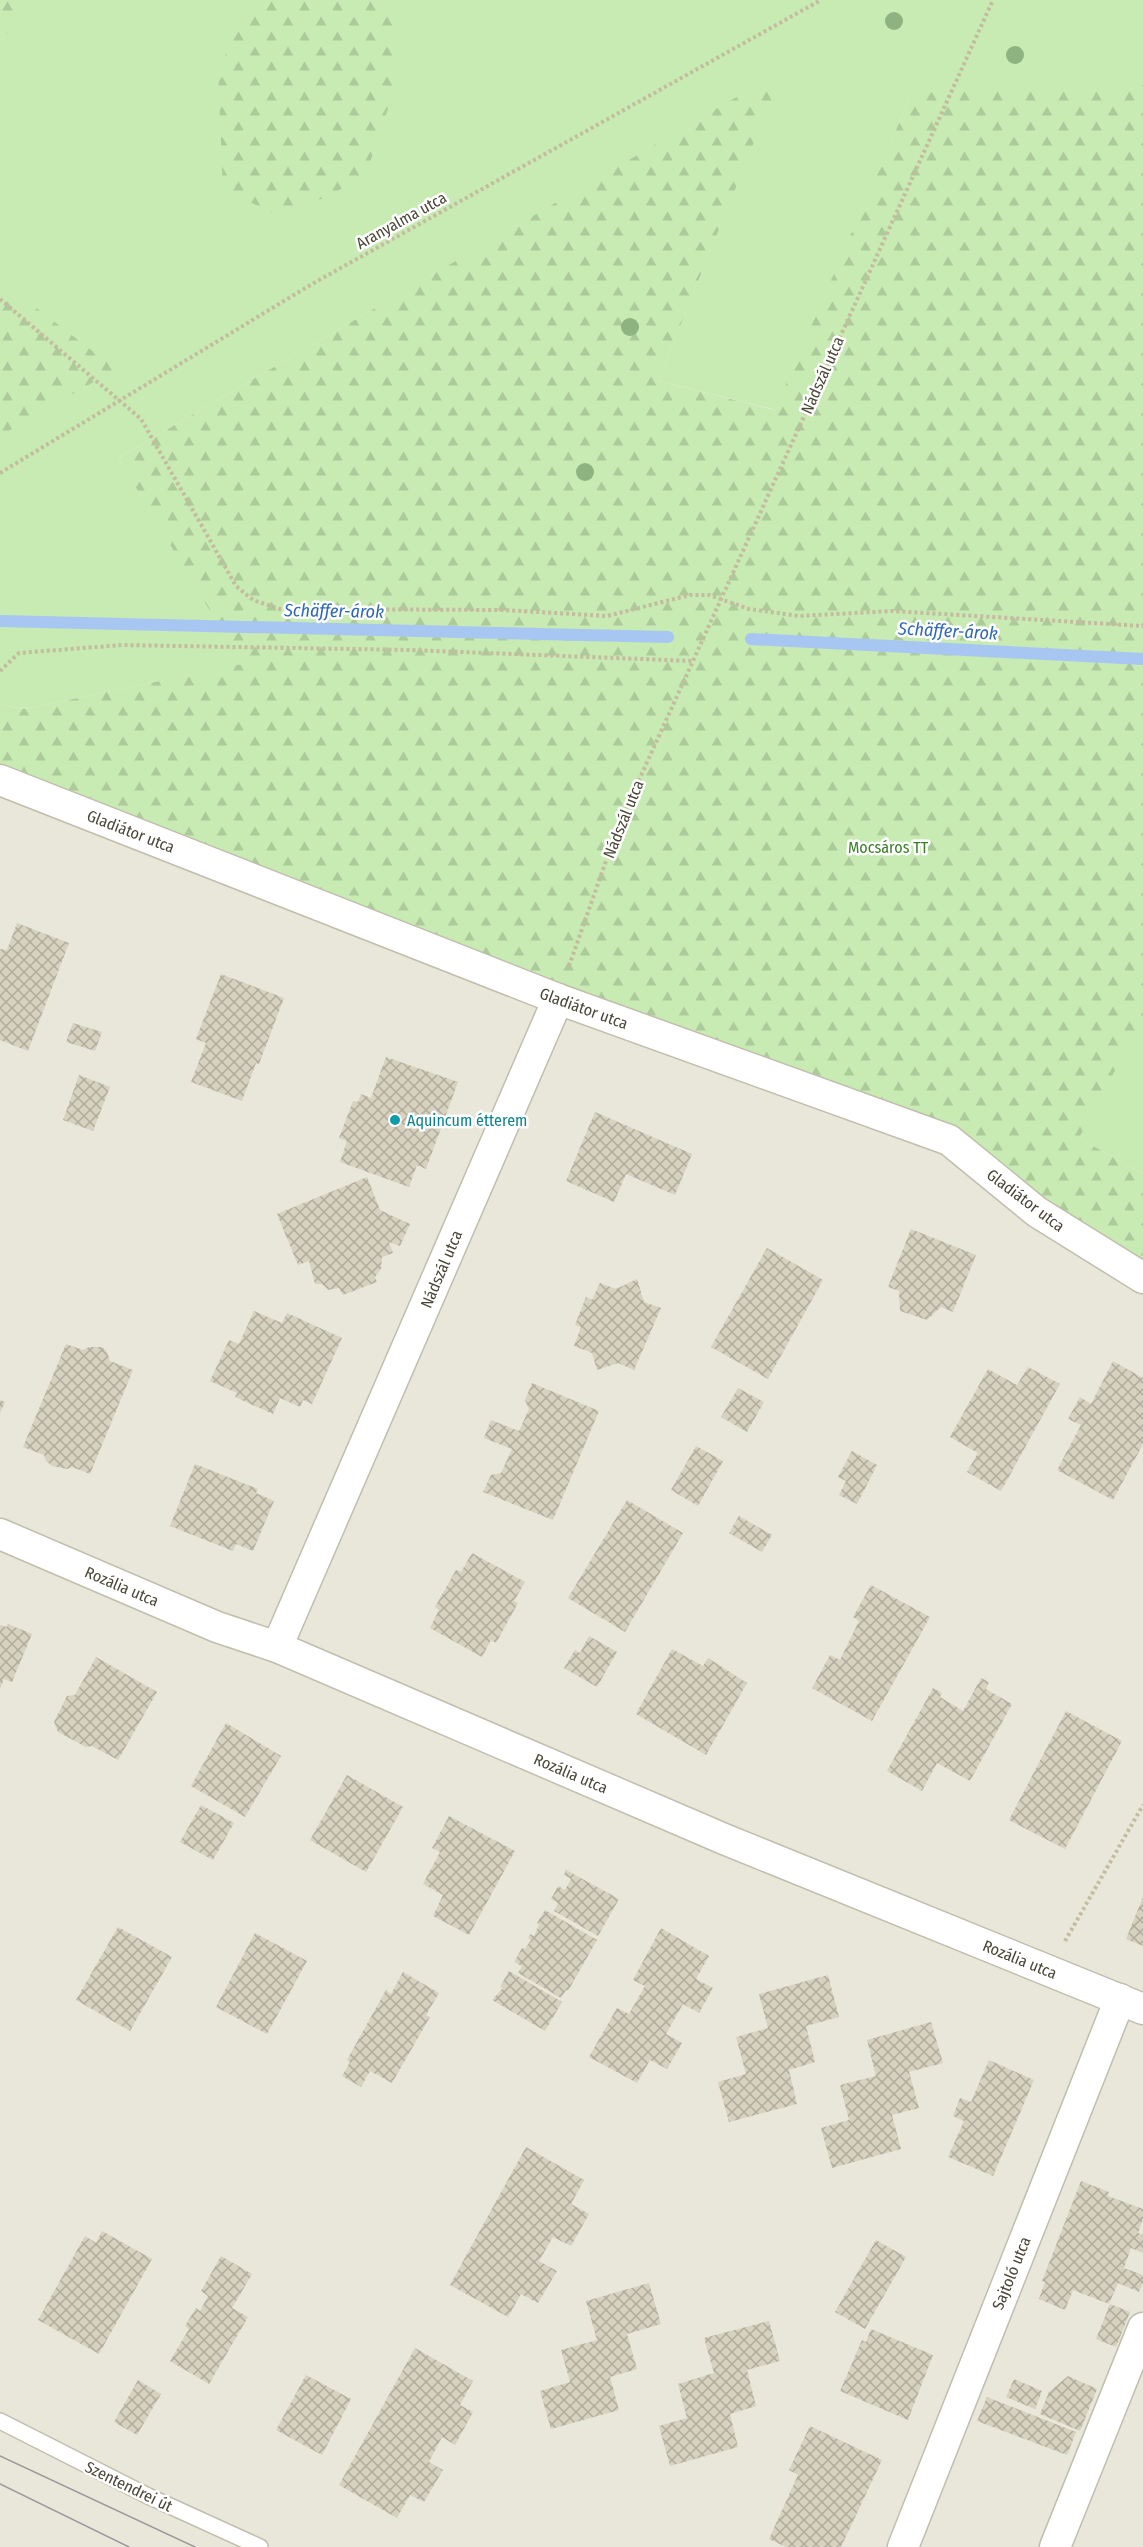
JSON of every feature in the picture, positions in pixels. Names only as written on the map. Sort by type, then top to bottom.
[{"type":"street","name":"Gladiátor utca","points":[[0,780],[558,999],[949,1140],[1037,1212],[1143,1278]]},
{"type":"street","name":"Nádszál utca","points":[[277,1647],[558,999]]},
{"type":"street","name":"Rozália utca","points":[[0,1534],[216,1627],[277,1647],[724,1839],[1131,2004]]},
{"type":"street","name":"Sajtoló utca","points":[[903,2547],[1131,2004]]},
{"type":"street","points":[[1055,2547],[1143,2328]]},
{"type":"lane","name":"Szentendrei út","points":[[0,2421],[148,2496],[260,2547]]},
{"type":"path","name":"Aranyalma utca","points":[[0,473],[312,284],[821,0]]},
{"type":"path","name":"Nádszál utca","points":[[558,999],[619,824],[993,0]]},
{"type":"path","points":[[0,298],[141,419],[236,586],[253,600],[280,609],[504,610],[607,616],[690,595],[709,595],[749,609],[799,616],[892,611],[1143,626]]},
{"type":"path","points":[[0,672],[19,653],[122,645],[410,650],[692,661]]},
{"type":"path","points":[[1048,1970],[1143,1805]]},
{"type":"shaded area","points":[[0,780],[949,1140],[1143,1260],[1143,2547],[0,2547]]},
{"type":"green space","points":[[0,0],[1143,0],[1143,1174],[1079,1138],[912,93],[776,410],[658,381],[782,71],[118,458],[243,664],[25,709],[0,705]]},
{"type":"green space","points":[[0,0],[36,0],[19,22],[0,39]]},
{"type":"green space","points":[[249,0],[392,0],[396,85],[365,177],[283,218],[223,189],[218,72]]},
{"type":"green space","name":"Mocsáros TT","points":[[783,70],[658,381],[775,410],[912,93],[1143,85],[1143,1018],[1079,1138],[1143,1174],[1143,1260],[949,1140],[0,780],[0,705],[25,709],[242,664],[118,458]]},
{"type":"green space","points":[[22,297],[116,369],[0,436],[0,299]]},
{"type":"building","points":[[17,923],[69,943],[28,1051],[0,1040],[0,949],[7,950]]},
{"type":"building","points":[[221,974],[284,998],[242,1101],[191,1082],[206,1043],[196,1039]]},
{"type":"building","points":[[73,1023],[102,1032],[95,1051],[66,1042]]},
{"type":"building","name":"Aquincum étterem","points":[[386,1057],[458,1082],[426,1169],[417,1165],[409,1187],[340,1162],[347,1141],[339,1138],[353,1101],[358,1102],[361,1094],[371,1098]]},
{"type":"building","points":[[79,1075],[110,1087],[93,1131],[63,1120]]},
{"type":"building","points":[[595,1112],[692,1154],[675,1195],[626,1174],[614,1202],[566,1181]]},
{"type":"building","points":[[367,1177],[380,1210],[410,1224],[400,1246],[389,1242],[393,1253],[382,1257],[381,1269],[375,1277],[377,1282],[343,1295],[339,1288],[328,1290],[322,1284],[315,1284],[309,1261],[298,1265],[277,1214]]},
{"type":"building","points":[[911,1229],[976,1255],[953,1312],[941,1307],[927,1320],[900,1311],[899,1291],[888,1287]]},
{"type":"building","points":[[767,1248],[823,1280],[768,1379],[711,1347]]},
{"type":"building","points":[[637,1279],[644,1302],[661,1308],[634,1370],[618,1363],[597,1370],[592,1353],[574,1346],[581,1327],[575,1325],[586,1297],[592,1300],[600,1283],[616,1289]]},
{"type":"building","points":[[254,1311],[282,1323],[287,1313],[342,1338],[312,1404],[303,1400],[300,1407],[280,1398],[273,1414],[235,1397],[237,1393],[210,1381],[229,1340],[239,1344]]},
{"type":"building","points":[[66,1344],[83,1350],[89,1347],[102,1347],[107,1352],[110,1361],[133,1370],[90,1474],[72,1467],[67,1469],[52,1466],[46,1461],[44,1455],[23,1447]]},
{"type":"building","points":[[1113,1361],[1143,1378],[1143,1444],[1113,1500],[1057,1470],[1081,1425],[1068,1419],[1080,1397],[1091,1404]]},
{"type":"building","points":[[1028,1367],[1060,1384],[1001,1491],[967,1472],[978,1453],[950,1437],[988,1369],[1017,1385]]},
{"type":"building","points":[[532,1383],[599,1411],[553,1520],[483,1492],[491,1475],[501,1473],[512,1449],[484,1438],[491,1420],[519,1431],[529,1409],[525,1400]]},
{"type":"building","points":[[738,1388],[764,1402],[747,1432],[721,1417]]},
{"type":"building","points":[[0,1400],[5,1402],[0,1413]]},
{"type":"building","points":[[696,1446],[723,1461],[698,1506],[671,1490]]},
{"type":"building","points":[[852,1451],[877,1465],[857,1504],[839,1495],[846,1481],[838,1477]]},
{"type":"building","points":[[195,1464],[258,1489],[256,1493],[274,1501],[253,1551],[236,1544],[233,1551],[170,1526]]},
{"type":"building","points":[[627,1500],[683,1533],[625,1632],[568,1598]]},
{"type":"building","points":[[739,1516],[772,1535],[762,1552],[729,1533]]},
{"type":"building","points":[[472,1553],[525,1582],[514,1601],[518,1603],[496,1643],[491,1640],[482,1657],[430,1628],[439,1610],[435,1607],[456,1570],[461,1572]]},
{"type":"building","points":[[871,1585],[930,1617],[872,1721],[812,1688],[830,1655],[840,1660],[859,1621],[853,1617]]},
{"type":"building","points":[[8,1624],[32,1634],[12,1682],[4,1679],[0,1689],[0,1625],[7,1627]]},
{"type":"building","points":[[589,1636],[617,1652],[597,1687],[564,1668],[575,1650],[580,1653]]},
{"type":"building","points":[[672,1649],[703,1666],[708,1658],[747,1683],[706,1755],[636,1714]]},
{"type":"building","points":[[96,1657],[157,1692],[118,1760],[58,1732],[54,1722],[67,1696],[75,1695]]},
{"type":"building","points":[[981,1678],[989,1682],[986,1689],[1012,1704],[970,1781],[937,1763],[922,1791],[887,1771],[933,1688],[942,1693],[940,1697],[963,1711]]},
{"type":"building","points":[[1066,1711],[1122,1741],[1065,1849],[1009,1820]]},
{"type":"building","points":[[226,1723],[281,1756],[245,1817],[191,1786]]},
{"type":"building","points":[[347,1775],[403,1807],[366,1872],[310,1840]]},
{"type":"building","points":[[201,1805],[234,1823],[213,1860],[180,1842]]},
{"type":"building","points":[[449,1816],[515,1851],[469,1935],[433,1916],[443,1895],[423,1884],[440,1852],[432,1848]]},
{"type":"building","points":[[566,1870],[619,1899],[598,1936],[554,1911],[558,1903],[551,1899],[558,1886],[565,1890],[571,1879],[564,1875]]},
{"type":"building","points":[[1143,1897],[1143,1946],[1126,1939]]},
{"type":"building","points":[[545,1910],[597,1940],[568,1991],[566,1990],[561,1998],[518,1973],[522,1966],[514,1962],[522,1948],[525,1949],[531,1940],[528,1938],[530,1934],[534,1936],[539,1925],[537,1923]]},
{"type":"building","points":[[118,1927],[172,1957],[130,2031],[76,2000]]},
{"type":"building","points":[[661,1928],[709,1956],[696,1979],[713,1988],[699,2013],[683,2004],[666,2034],[682,2043],[667,2069],[650,2060],[637,2083],[589,2057],[617,2008],[629,2014],[645,1986],[633,1980]]},
{"type":"building","points":[[255,1933],[307,1961],[267,2034],[216,2007]]},
{"type":"building","points":[[509,1971],[562,2002],[545,2031],[492,2000],[503,1988],[500,1987]]},
{"type":"building","points":[[403,1972],[439,1993],[426,2015],[430,2017],[392,2083],[370,2071],[361,2087],[342,2076],[350,2062],[347,2060],[386,1990],[391,1994]]},
{"type":"building","points":[[828,1975],[839,2017],[806,2026],[815,2062],[789,2070],[797,2104],[729,2122],[718,2082],[746,2074],[736,2037],[768,2028],[759,1994]]},
{"type":"building","points":[[931,2022],[943,2063],[909,2072],[919,2108],[892,2115],[901,2149],[832,2168],[821,2128],[849,2120],[840,2085],[876,2076],[867,2040]]},
{"type":"building","points":[[989,2060],[1034,2080],[993,2176],[948,2157],[964,2121],[953,2116],[960,2098],[971,2102]]},
{"type":"building","points":[[526,2147],[584,2180],[571,2204],[589,2214],[571,2246],[553,2237],[539,2261],[557,2271],[538,2303],[521,2294],[508,2317],[450,2285]]},
{"type":"building","points":[[1081,2181],[1109,2192],[1108,2196],[1143,2209],[1143,2219],[1138,2233],[1143,2235],[1143,2253],[1131,2248],[1124,2268],[1143,2275],[1143,2283],[1139,2292],[1118,2283],[1109,2304],[1073,2290],[1065,2310],[1039,2299],[1045,2282],[1042,2281]]},
{"type":"building","points":[[102,2231],[152,2259],[99,2354],[38,2320],[85,2236],[96,2243]]},
{"type":"building","points":[[876,2240],[906,2257],[865,2329],[835,2312]]},
{"type":"building","points":[[221,2256],[252,2274],[232,2308],[248,2317],[209,2384],[170,2361],[189,2329],[185,2326],[196,2308],[200,2311],[208,2296],[201,2291]]},
{"type":"building","points":[[649,2283],[661,2324],[627,2334],[637,2369],[610,2377],[619,2410],[551,2429],[540,2391],[570,2382],[561,2350],[597,2340],[586,2301]]},
{"type":"building","points":[[1110,2304],[1130,2312],[1116,2347],[1096,2339]]},
{"type":"building","points":[[769,2321],[780,2361],[747,2370],[756,2406],[730,2414],[738,2447],[670,2466],[659,2426],[687,2418],[678,2384],[714,2373],[704,2338]]},
{"type":"building","points":[[871,2329],[933,2355],[908,2420],[840,2391],[862,2340],[866,2342]]},
{"type":"building","points":[[415,2348],[473,2381],[460,2405],[473,2412],[455,2445],[442,2437],[429,2462],[443,2470],[424,2502],[410,2495],[397,2518],[339,2485]]},
{"type":"building","points":[[306,2375],[351,2399],[322,2455],[276,2430]]},
{"type":"building","points":[[1068,2376],[1097,2389],[1080,2431],[1040,2414],[1049,2392]]},
{"type":"building","points":[[1014,2379],[1042,2391],[1035,2409],[1006,2397]]},
{"type":"building","points":[[138,2380],[161,2394],[137,2435],[114,2422]]},
{"type":"building","points":[[987,2397],[1076,2432],[1067,2455],[977,2421]]},
{"type":"building","points":[[810,2426],[882,2460],[841,2547],[786,2547],[769,2539],[798,2475],[789,2470]]},
{"type":"waterway","name":"Schäffer-árok","points":[[0,621],[668,637]]},
{"type":"waterway","name":"Schäffer-árok","points":[[751,639],[1143,659]]},
{"type":"tram line","points":[[0,2456],[195,2547]]},
{"type":"tram line","points":[[0,2484],[129,2547]]},
{"type":"place","name":"Aquincum étterem","points":[[395,1120]]}]
